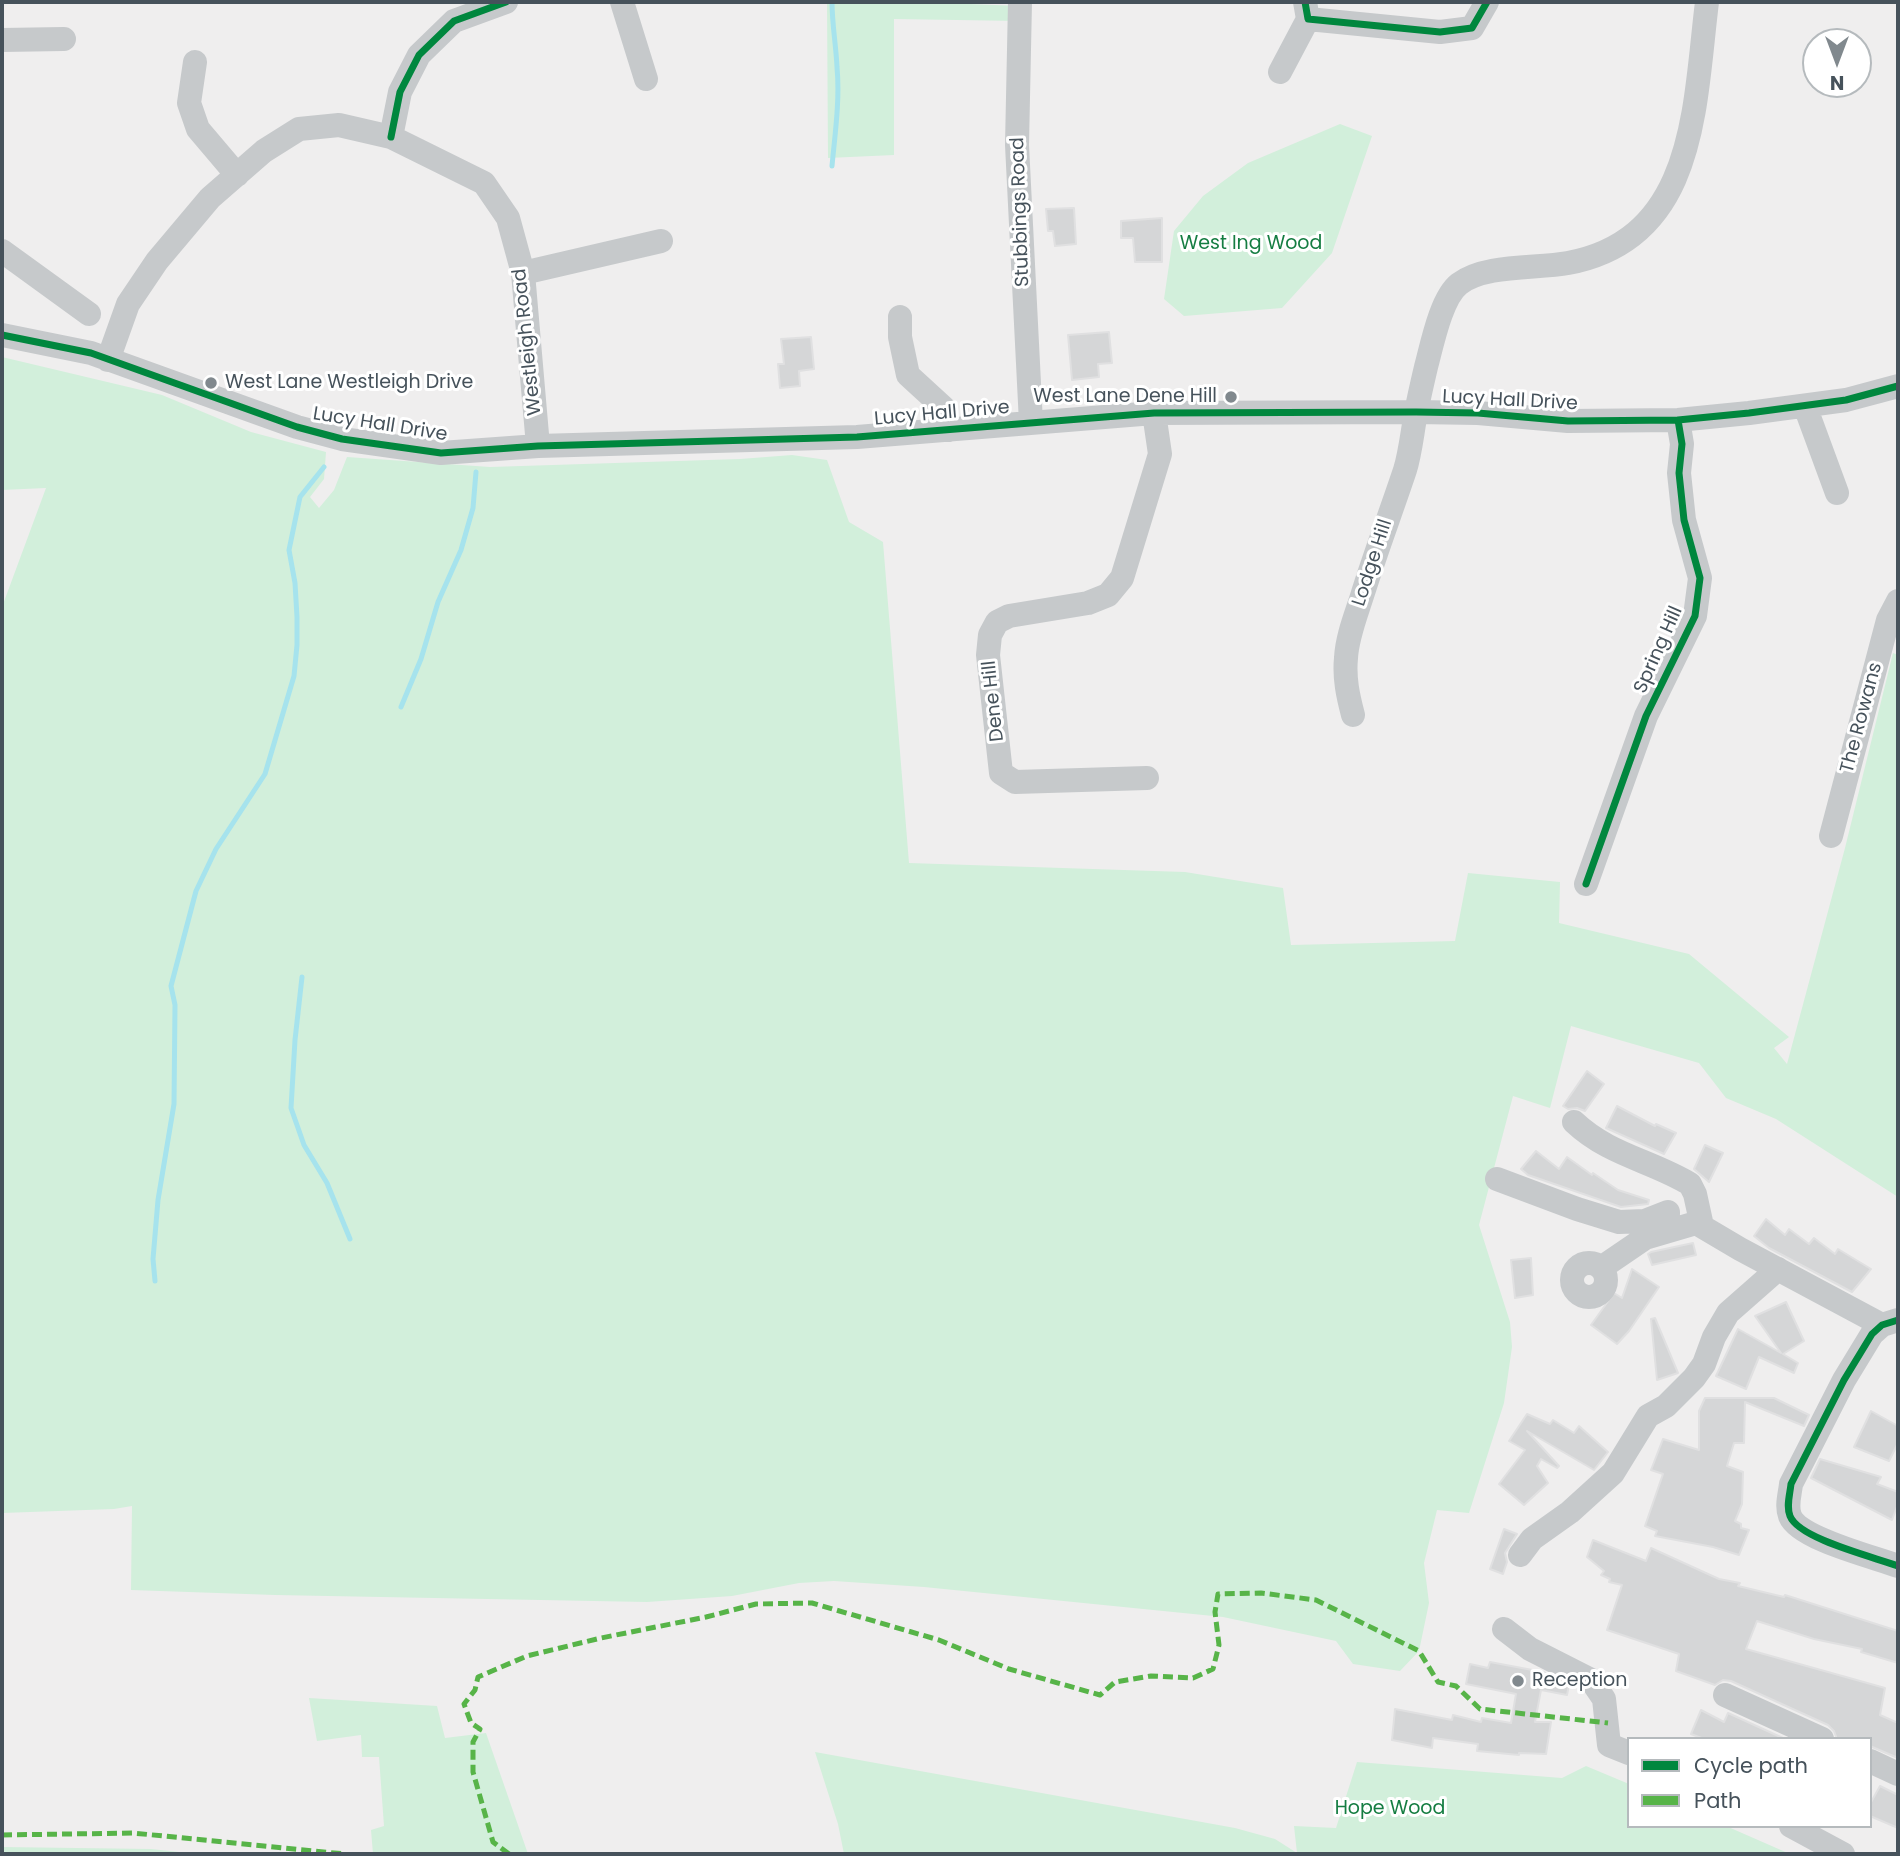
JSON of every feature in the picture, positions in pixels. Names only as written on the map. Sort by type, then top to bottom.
[{"type":"street","points":[[391,137],[400,92],[419,55],[447,11],[506,2]]},
{"type":"street","points":[[622,2],[646,79]]},
{"type":"street","name":"Stubbings Road","points":[[1020,2],[1017,145],[1031,423]]},
{"type":"street","points":[[1280,72],[1307,10],[1440,32],[1472,28],[1487,2]]},
{"type":"street","name":"Lodge Hill","points":[[1353,715],[1346,691],[1346,656],[1365,587],[1406,467],[1435,331],[1444,306],[1458,285],[1478,274],[1567,263],[1603,254],[1627,241],[1646,226],[1662,205],[1689,139],[1707,2]]},
{"type":"street","points":[[2,40],[64,39]]},
{"type":"street","points":[[195,62],[189,103],[198,129],[237,175]]},
{"type":"street","name":"Westleigh Road","points":[[108,360],[128,304],[158,261],[210,198],[264,151],[299,129],[339,125],[391,137],[484,183],[508,218],[523,273],[538,446]]},
{"type":"street","points":[[523,273],[661,241]]},
{"type":"street","points":[[2,251],[89,314]]},
{"type":"street","points":[[900,317],[900,337],[908,375],[944,408],[949,430]]},
{"type":"street","name":"Lucy Hall Drive","points":[[2,335],[91,353],[297,427],[342,439],[442,453],[538,446],[857,437],[1154,413],[1416,412],[1478,413],[1568,421],[1678,419],[1846,400],[1898,386]]},
{"type":"street","points":[[1805,406],[1837,493]]},
{"type":"street","name":"Dene Hill","points":[[1147,778],[1015,782],[1001,773],[989,655],[990,635],[997,622],[1009,616],[1088,603],[1108,595],[1122,578],[1160,454],[1154,413]]},
{"type":"street","name":"Spring Hill","points":[[1586,884],[1646,716],[1696,616],[1700,578],[1684,520],[1679,473],[1682,443],[1678,419]]},
{"type":"street","name":"The Rowans","points":[[1830,836],[1888,620],[1898,601]]},
{"type":"street","points":[[1574,1122],[1589,1136],[1611,1149],[1689,1184],[1696,1194],[1702,1226]]},
{"type":"street","points":[[1497,1179],[1619,1222],[1645,1221],[1668,1212],[1674,1228]]},
{"type":"street","points":[[1601,1268],[1645,1238],[1696,1223],[1778,1269],[1890,1323]]},
{"type":"street","points":[[1520,1555],[1532,1539],[1570,1512],[1613,1473],[1648,1416],[1666,1406],[1699,1371],[1728,1313],[1778,1269]]},
{"type":"street","points":[[1890,1323],[1872,1334],[1844,1380],[1791,1484],[1788,1513],[1794,1525],[1811,1535],[1898,1566]]},
{"type":"street","points":[[1504,1629],[1530,1649],[1591,1680],[1604,1699],[1609,1745],[1627,1752]]},
{"type":"street","points":[[1725,1695],[1818,1737]]},
{"type":"street","points":[[1872,1762],[1898,1774]]},
{"type":"street","points":[[1795,1828],[1843,1854]]},
{"type":"green space","points":[[827,2],[1019,6],[1019,21],[894,19],[894,155],[828,158]]},
{"type":"green space","name":"West Ing Wood","points":[[1340,124],[1372,136],[1332,253],[1282,308],[1184,316],[1164,299],[1174,231],[1203,196],[1248,163]]},
{"type":"green space","points":[[2,357],[162,395],[251,432],[326,452],[324,479],[310,497],[319,508],[334,490],[347,457],[490,467],[792,455],[827,460],[849,522],[883,542],[909,863],[1185,872],[1283,888],[1291,945],[1455,941],[1468,873],[1560,882],[1559,923],[1689,954],[1789,1037],[1774,1048],[1787,1064],[1845,848],[1893,653],[1898,655],[1898,1197],[1776,1119],[1726,1098],[1699,1063],[1571,1026],[1550,1108],[1513,1096],[1479,1225],[1510,1322],[1512,1347],[1504,1403],[1469,1513],[1437,1510],[1424,1563],[1429,1603],[1419,1651],[1400,1671],[1353,1664],[1336,1641],[1223,1617],[924,1587],[834,1581],[799,1583],[732,1596],[647,1602],[131,1590],[132,1506],[2,1513],[2,607],[46,488],[2,490]]},
{"type":"green space","points":[[309,1698],[437,1706],[445,1738],[486,1733],[528,1854],[373,1854],[371,1830],[384,1826],[379,1757],[362,1757],[361,1735],[317,1741]]},
{"type":"green space","name":"Hope Wood","points":[[815,1752],[1235,1828],[1275,1839],[1297,1853],[1294,1826],[1336,1828],[1357,1762],[1562,1778],[1586,1766],[1627,1783],[1627,1828],[1731,1828],[1790,1854],[844,1854],[838,1824]]},
{"type":"green space","points":[[2,1847],[151,1849],[198,1854],[2,1854]]},
{"type":"building","points":[[1074,208],[1076,244],[1055,246],[1053,231],[1048,231],[1046,209]]},
{"type":"building","points":[[1162,218],[1162,262],[1135,262],[1133,238],[1121,238],[1121,221]]},
{"type":"building","points":[[1109,332],[1112,363],[1098,364],[1099,377],[1072,380],[1068,335]]},
{"type":"building","points":[[811,337],[814,369],[799,371],[800,386],[780,388],[778,364],[784,364],[781,339]]},
{"type":"building","points":[[1587,1071],[1604,1084],[1585,1111],[1568,1109],[1563,1106]]},
{"type":"building","points":[[1617,1106],[1655,1126],[1656,1124],[1676,1133],[1664,1154],[1606,1128]]},
{"type":"building","points":[[1705,1145],[1723,1153],[1709,1182],[1694,1169]]},
{"type":"building","points":[[1536,1151],[1559,1169],[1567,1157],[1618,1190],[1649,1200],[1648,1204],[1621,1207],[1528,1175],[1521,1169]]},
{"type":"building","points":[[1766,1219],[1785,1235],[1789,1229],[1809,1244],[1814,1238],[1835,1254],[1838,1249],[1871,1269],[1852,1292],[1769,1248],[1754,1236]]},
{"type":"building","points":[[1693,1243],[1696,1255],[1652,1265],[1648,1254],[1651,1252]]},
{"type":"building","points":[[1531,1258],[1533,1295],[1515,1298],[1511,1260]]},
{"type":"building","points":[[1632,1269],[1659,1287],[1617,1344],[1591,1325],[1614,1293],[1622,1298]]},
{"type":"building","points":[[1786,1302],[1804,1341],[1783,1354],[1798,1363],[1794,1373],[1759,1357],[1746,1389],[1716,1376],[1738,1329],[1781,1353],[1755,1316]]},
{"type":"building","points":[[1655,1318],[1678,1373],[1657,1380],[1651,1319]]},
{"type":"building","points":[[1705,1398],[1774,1398],[1809,1415],[1804,1426],[1745,1402],[1744,1443],[1734,1443],[1727,1466],[1743,1472],[1742,1504],[1735,1521],[1741,1524],[1741,1528],[1749,1530],[1739,1555],[1655,1536],[1657,1531],[1645,1526],[1663,1474],[1651,1470],[1663,1439],[1699,1450],[1699,1411]]},
{"type":"building","points":[[1871,1411],[1898,1426],[1898,1443],[1889,1461],[1854,1447]]},
{"type":"building","points":[[1527,1414],[1550,1424],[1553,1420],[1574,1433],[1579,1426],[1608,1452],[1594,1470],[1527,1431],[1559,1466],[1557,1468],[1541,1459],[1537,1466],[1548,1483],[1524,1505],[1499,1484],[1525,1450],[1509,1441]]},
{"type":"building","points":[[1820,1459],[1881,1477],[1877,1484],[1898,1492],[1898,1504],[1892,1520],[1811,1478]]},
{"type":"building","points":[[1504,1529],[1517,1534],[1505,1553],[1507,1562],[1503,1574],[1490,1569]]},
{"type":"building","points":[[1593,1540],[1646,1561],[1651,1548],[1719,1579],[1740,1583],[1738,1586],[1784,1597],[1785,1595],[1898,1631],[1898,1663],[1861,1652],[1862,1649],[1814,1639],[1757,1621],[1746,1649],[1885,1688],[1880,1715],[1898,1723],[1898,1758],[1872,1747],[1872,1737],[1836,1737],[1828,1725],[1731,1681],[1723,1680],[1715,1685],[1676,1671],[1679,1654],[1607,1630],[1622,1585],[1609,1582],[1610,1579],[1601,1575],[1604,1571],[1587,1557]]},
{"type":"building","points":[[1490,1662],[1543,1672],[1569,1685],[1567,1695],[1541,1690],[1535,1722],[1551,1722],[1546,1754],[1519,1755],[1477,1751],[1478,1744],[1433,1738],[1432,1748],[1392,1740],[1395,1709],[1452,1720],[1453,1715],[1481,1722],[1482,1718],[1511,1723],[1516,1694],[1466,1684],[1470,1664],[1488,1668]]},
{"type":"building","points":[[1701,1710],[1724,1722],[1728,1713],[1781,1737],[1699,1737],[1691,1734]]},
{"type":"building","points":[[1880,1786],[1898,1795],[1898,1828],[1872,1817],[1872,1800]]},
{"type":"waterway","points":[[832,2],[838,92],[832,166]]},
{"type":"waterway","points":[[155,1281],[153,1259],[158,1200],[174,1104],[175,1005],[171,986],[196,891],[216,849],[265,774],[294,676],[297,617],[289,550],[300,497],[324,467]]},
{"type":"waterway","points":[[401,707],[421,659],[438,602],[461,550],[473,508],[476,472]]},
{"type":"waterway","points":[[302,977],[291,1108],[304,1145],[327,1183],[350,1239]]},
{"type":"marked path","points":[[509,1854],[493,1842],[473,1772],[473,1742],[480,1729],[471,1723],[464,1704],[475,1690],[478,1677],[527,1656],[756,1604],[812,1603],[939,1640],[1009,1669],[1100,1695],[1115,1682],[1151,1676],[1193,1678],[1213,1669],[1219,1645],[1215,1612],[1218,1594],[1261,1593],[1316,1600],[1419,1651],[1438,1682],[1456,1686],[1480,1709],[1608,1723]]},
{"type":"marked path","points":[[2,1835],[133,1833],[345,1854]]},
{"type":"cycle path","points":[[391,137],[400,92],[419,55],[454,21],[506,2]]},
{"type":"cycle path","points":[[1305,2],[1308,19],[1440,32],[1472,28],[1487,2]]},
{"type":"cycle path","points":[[2,335],[91,353],[297,427],[342,439],[441,453],[538,446],[857,437],[1154,413],[1416,412],[1478,413],[1568,421],[1678,420],[1846,400],[1898,386]]},
{"type":"cycle path","points":[[1586,884],[1646,716],[1695,616],[1700,578],[1684,520],[1679,473],[1682,444],[1678,420]]},
{"type":"cycle path","points":[[1898,1320],[1882,1325],[1872,1334],[1844,1380],[1791,1484],[1788,1504],[1790,1516],[1807,1532],[1838,1546],[1898,1566]]},
{"type":"place","name":"West Lane Westleigh Drive","points":[[211,383]]},
{"type":"place","name":"West Lane Dene Hill","points":[[1231,397]]},
{"type":"place","name":"Reception","points":[[1518,1681]]}]
